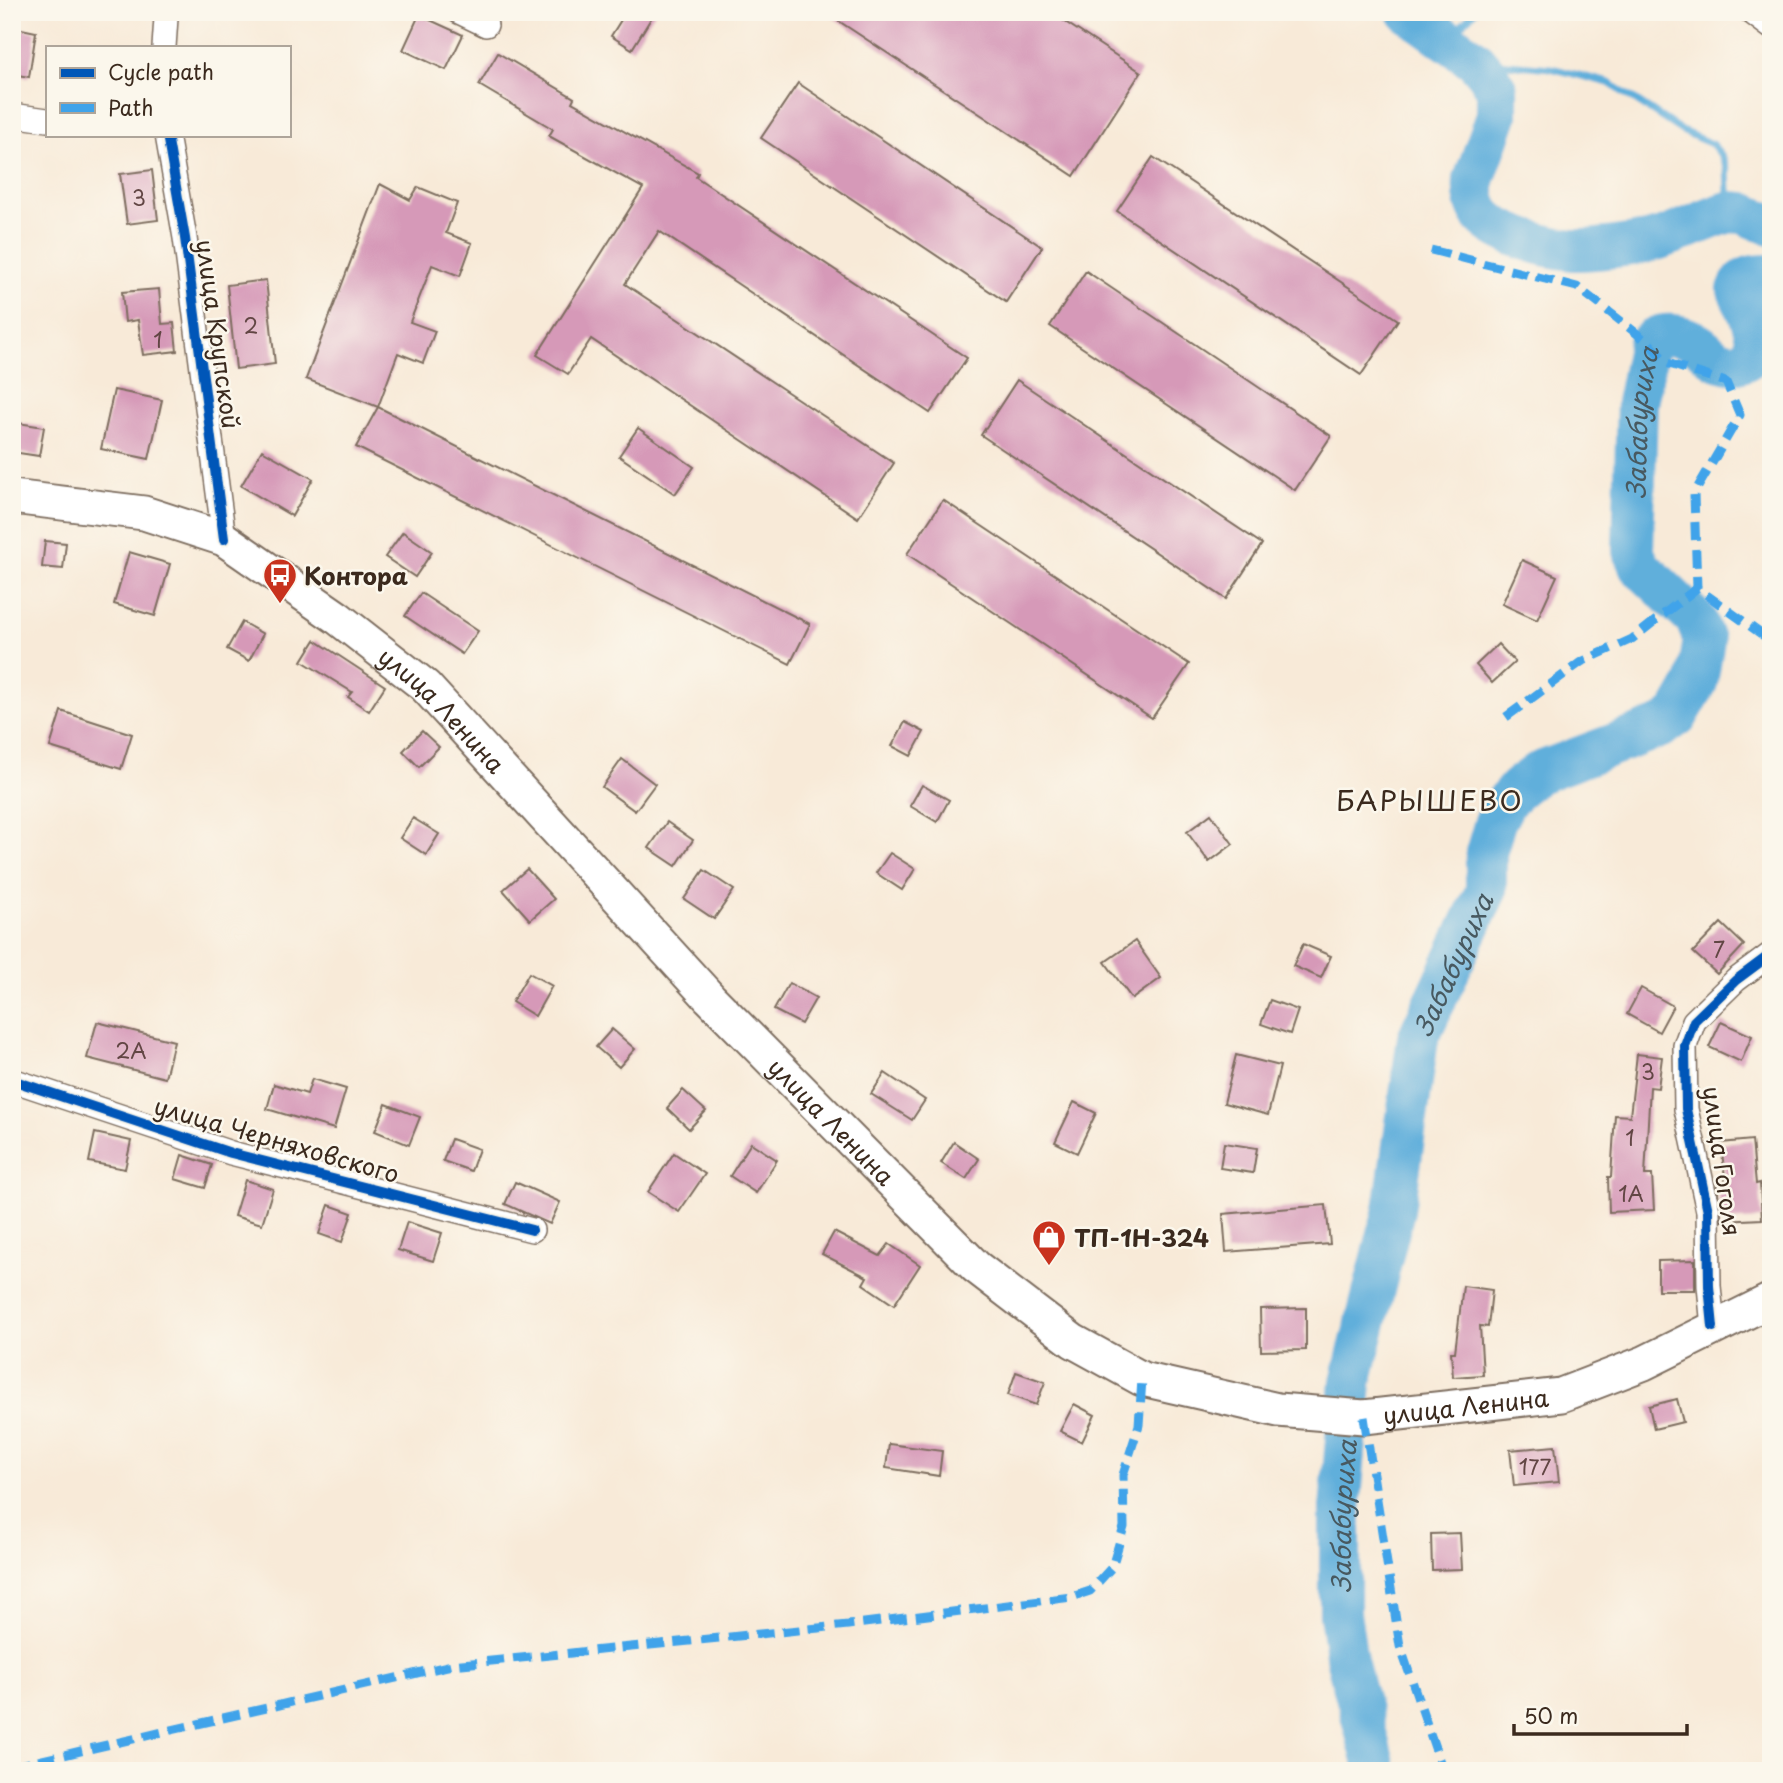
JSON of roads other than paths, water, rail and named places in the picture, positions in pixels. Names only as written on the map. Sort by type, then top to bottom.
[{"type":"main road","name":"улица Ленина","points":[[12,497],[144,513],[225,539],[338,618],[425,686],[710,998],[976,1267],[1073,1341],[1142,1379],[1182,1390],[1304,1414],[1364,1417],[1561,1395],[1644,1363],[1771,1300]]},
{"type":"street","points":[[460,12],[486,25]]},
{"type":"street","points":[[1751,12],[1771,27]]},
{"type":"street","points":[[164,46],[165,14]]},
{"type":"street","points":[[12,115],[46,120]]},
{"type":"street","name":"улица Крупской","points":[[167,136],[185,238],[225,539]]},
{"type":"street","name":"улица Гоголя","points":[[1713,1327],[1709,1286],[1708,1211],[1686,1109],[1685,1046],[1694,1021],[1736,980],[1771,954]]},
{"type":"street","name":"улица Черняховского","points":[[12,1080],[231,1153],[532,1230]]},
{"type":"waterway","name":"Забабуриха","points":[[1408,12],[1476,61],[1497,90],[1497,115],[1474,180],[1474,190],[1480,212],[1501,229],[1538,243],[1580,250],[1648,242],[1729,212],[1743,213],[1771,225]]},
{"type":"waterway","points":[[1447,40],[1474,12]]},
{"type":"waterway","points":[[1476,61],[1551,68],[1609,83],[1682,131],[1712,144],[1722,156],[1727,169],[1729,212]]},
{"type":"waterway","name":"Забабуриха","points":[[1376,1771],[1347,1661],[1340,1614],[1340,1510],[1351,1382],[1394,1210],[1418,1038],[1486,891],[1486,853],[1495,822],[1505,803],[1518,788],[1538,773],[1663,726],[1678,715],[1697,682],[1704,640],[1696,620],[1640,567],[1633,551],[1637,403],[1649,343],[1660,336],[1687,338],[1715,358],[1728,363],[1741,362],[1750,356],[1756,339],[1751,318],[1738,290],[1747,279],[1771,275]]},
{"type":"waterway","points":[[1754,348],[1771,357]]},
{"type":"place","name":"Контора","points":[[280,605]]},
{"type":"place","name":"ТП-1Н-324","points":[[1049,1267]]},
{"type":"district","name":"БАРЫШЕВО","points":[[1430,799]]}]
